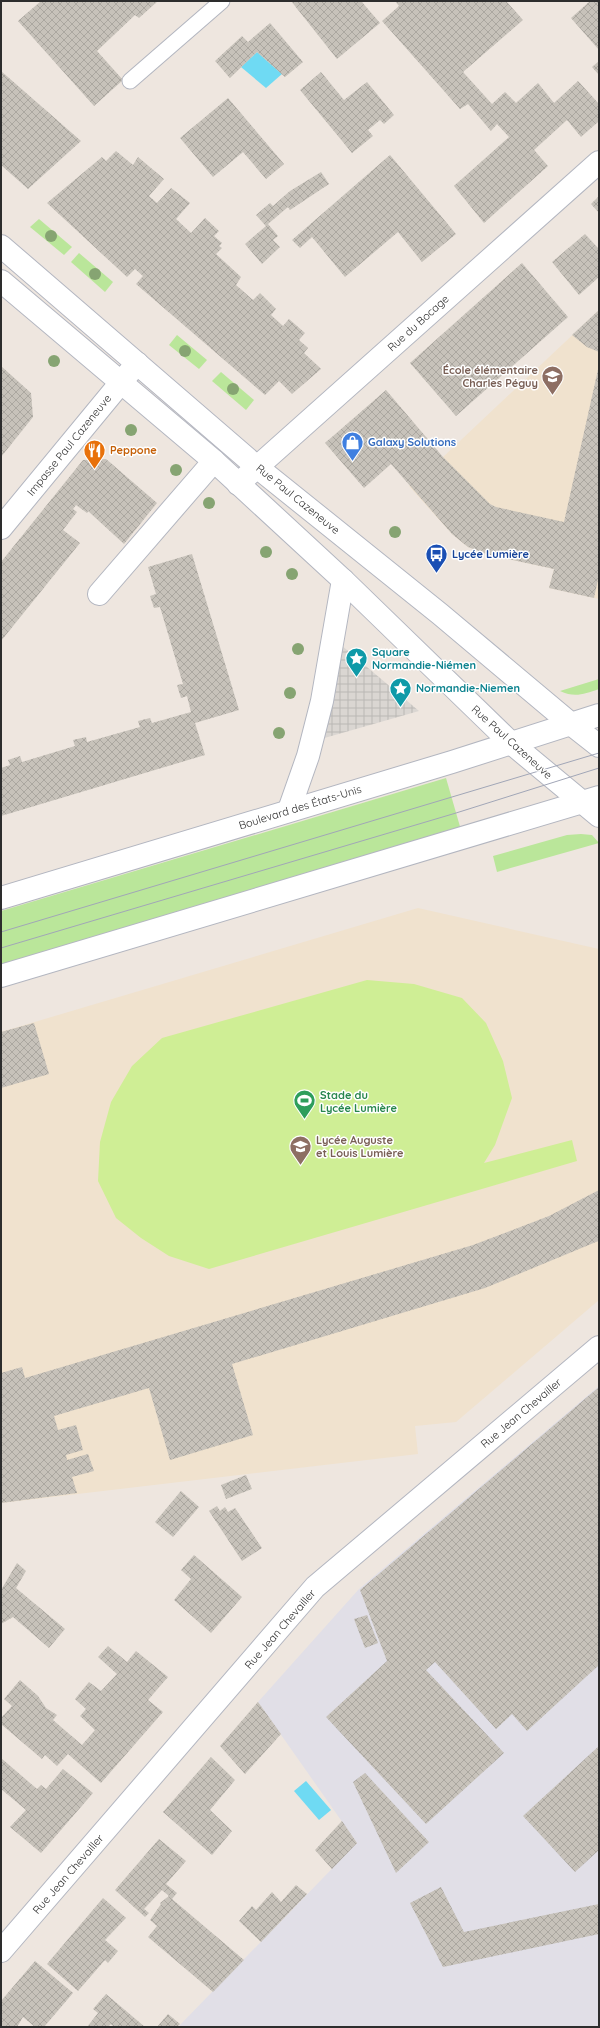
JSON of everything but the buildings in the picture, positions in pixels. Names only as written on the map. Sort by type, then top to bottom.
[{"type":"street","name":"Rue du Bocage","points":[[238,484],[599,162]]},
{"type":"street","name":"Rue Paul Cazeneuve","points":[[1,246],[257,467],[440,614],[599,746]]},
{"type":"street","name":"Rue Paul Cazeneuve","points":[[1,281],[214,461],[343,580],[511,743],[594,805]]},
{"type":"street","name":"Impasse Paul Cazeneuve","points":[[1,528],[137,363]]},
{"type":"street","points":[[99,594],[214,461]]},
{"type":"street","points":[[289,810],[308,756],[322,701],[343,580]]},
{"type":"street","name":"Boulevard des États-Unis","points":[[1,898],[599,715]]},
{"type":"street","points":[[1,976],[594,805]]},
{"type":"street","name":"Rue Jean Chevailler","points":[[1,1951],[316,1587],[599,1347]]},
{"type":"lane","points":[[130,81],[222,1]]},
{"type":"shaded area","name":"École élémentaire Charles Péguy","points":[[599,310],[599,599],[549,588],[554,569],[489,555],[468,547],[452,534],[409,486],[443,457]]},
{"type":"shaded area","name":"Square Normandie-Niémen","points":[[341,645],[419,711],[321,739]]},
{"type":"shaded area","name":"Lycée Auguste et Louis Lumière","points":[[418,908],[599,949],[599,1300],[456,1422],[415,1426],[418,1454],[1,1503],[1,1032]]},
{"type":"shaded area","points":[[599,1386],[599,2027],[178,2027],[357,1843],[258,1702],[359,1589]]},
{"type":"green space","points":[[39,219],[72,247],[64,255],[30,227]]},
{"type":"green space","points":[[79,253],[113,282],[105,292],[71,262]]},
{"type":"green space","points":[[177,335],[207,360],[199,369],[169,345]]},
{"type":"green space","points":[[221,372],[254,400],[246,410],[212,381]]},
{"type":"green space","points":[[599,679],[599,689],[575,695],[560,691]]},
{"type":"green space","points":[[446,778],[461,830],[1,967],[1,911]]},
{"type":"green space","points":[[567,835],[592,835],[599,843],[497,872],[493,856]]},
{"type":"green space","name":"Stade du Lycée Lumière","points":[[367,980],[414,984],[462,998],[486,1023],[503,1061],[512,1098],[495,1145],[484,1163],[572,1140],[577,1161],[209,1269],[169,1256],[141,1238],[116,1218],[98,1181],[100,1142],[111,1102],[132,1066],[162,1038]]},
{"type":"water","points":[[257,52],[282,74],[266,88],[241,67]]},
{"type":"water","points":[[306,1781],[331,1810],[319,1820],[294,1791]]},
{"type":"tram line","points":[[1,932],[599,753]]},
{"type":"tram line","points":[[1,948],[456,813],[599,768]]},
{"type":"place","name":"École élémentaire Charles Péguy","points":[[553,396]]},
{"type":"place","name":"Galaxy Solutions","points":[[352,462]]},
{"type":"place","name":"Peppone","points":[[94,470]]},
{"type":"place","name":"Lycée Lumière","points":[[436,574]]},
{"type":"place","name":"Square Normandie-Niémen","points":[[357,678]]},
{"type":"place","name":"Normandie-Niemen","points":[[401,708]]},
{"type":"place","name":"Stade du Lycée Lumière","points":[[305,1120]]},
{"type":"place","name":"Lycée Auguste et Louis Lumière","points":[[300,1166]]}]
